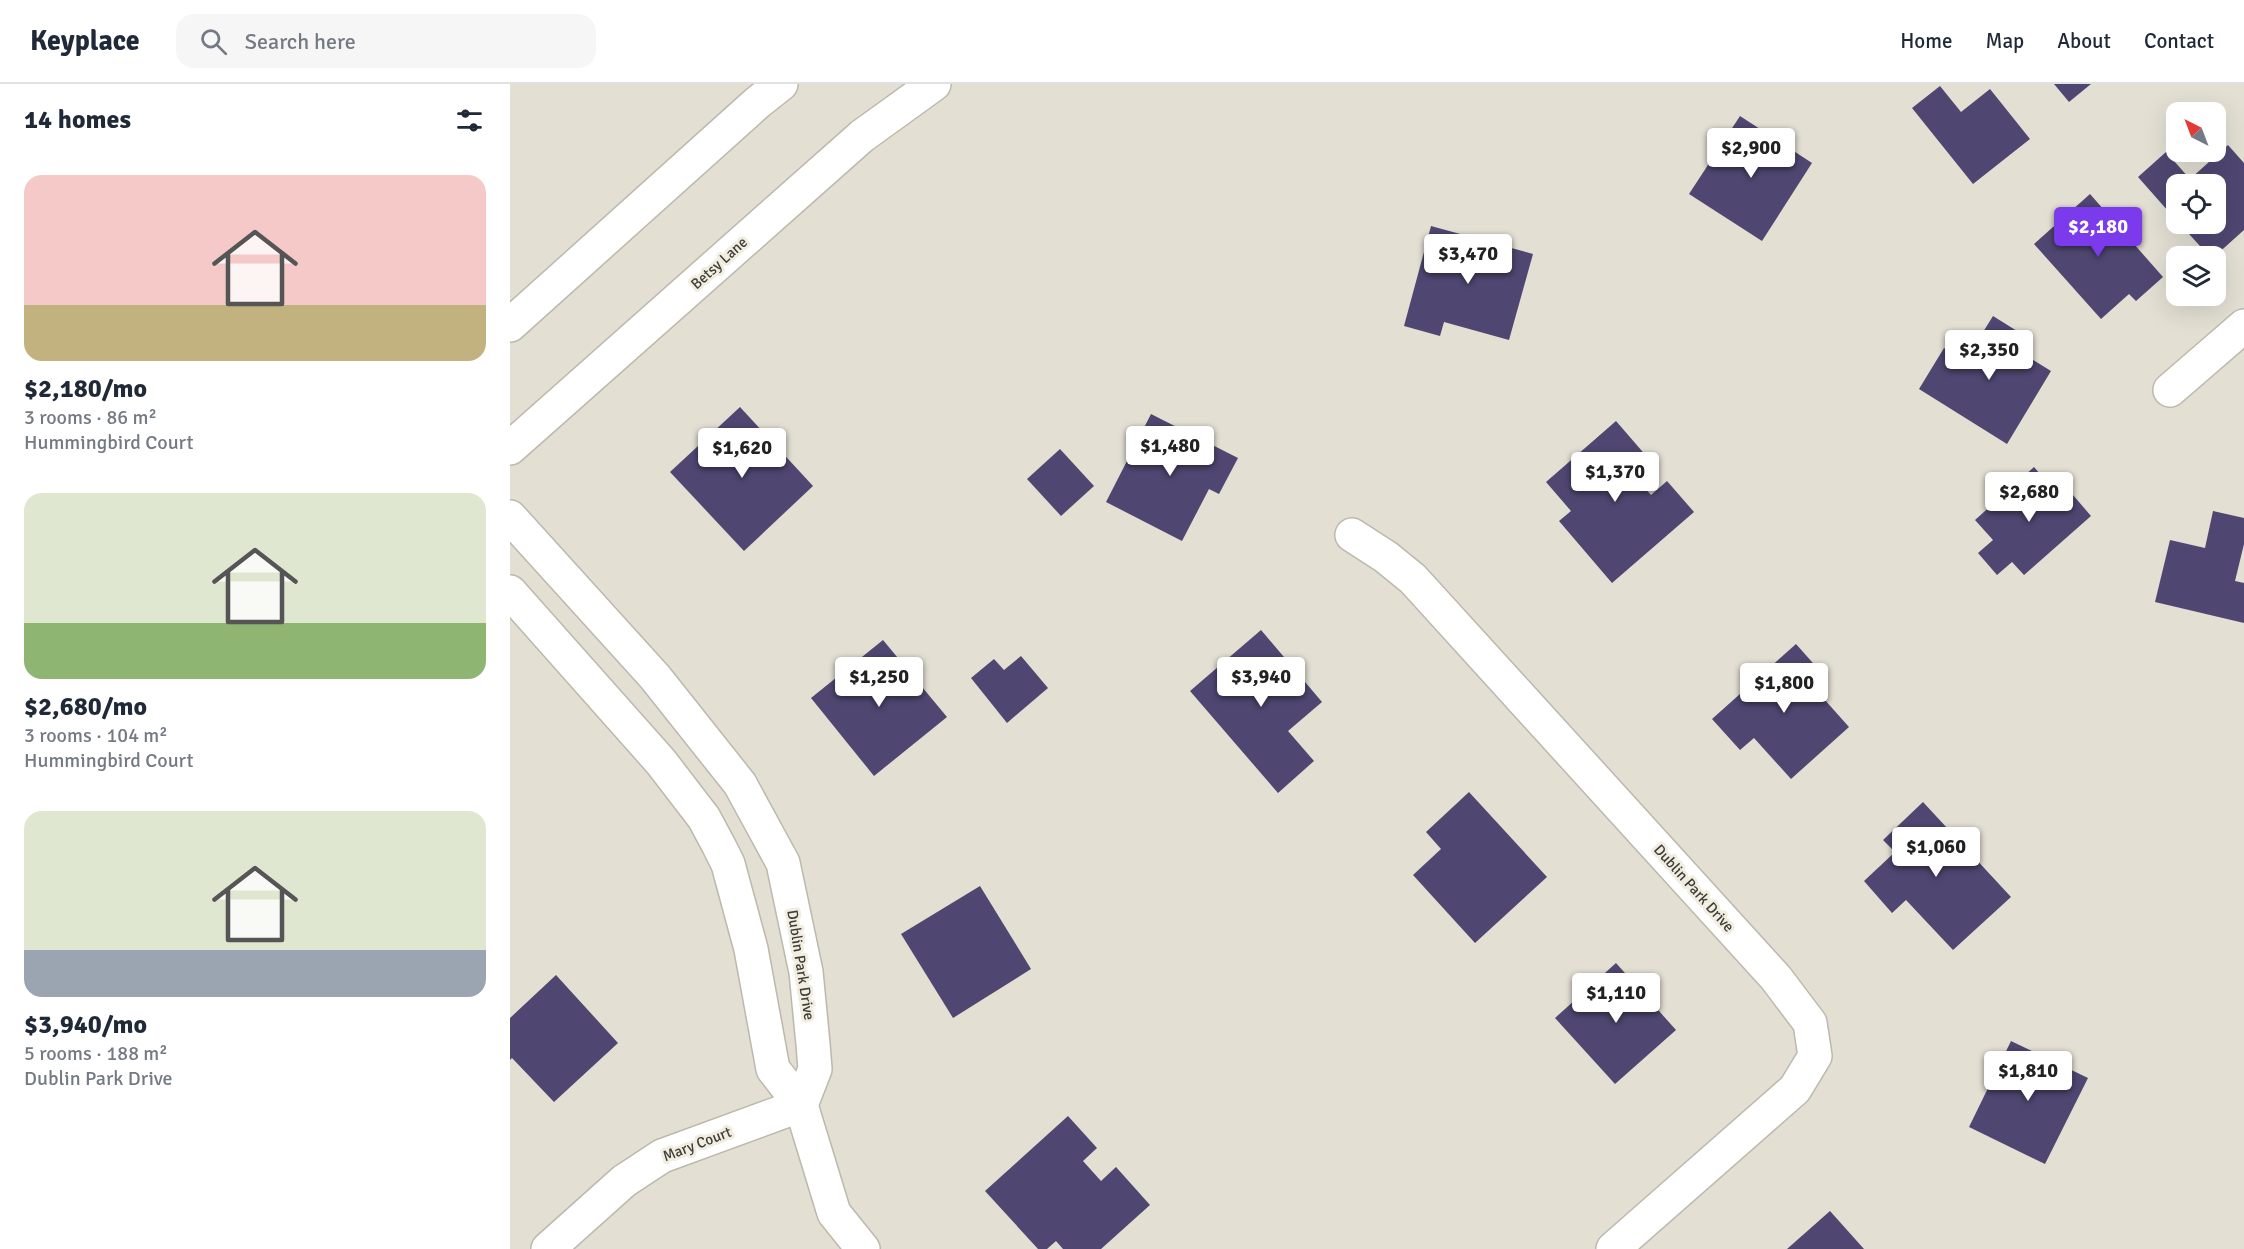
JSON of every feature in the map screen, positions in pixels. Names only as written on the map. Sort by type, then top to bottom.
[{"type":"street","points":[[510,325],[781,84]]},
{"type":"street","name":"Betsy Lane","points":[[510,448],[862,136],[934,84]]},
{"type":"street","points":[[2170,390],[2244,326]]},
{"type":"street","name":"Dublin Park Drive","points":[[510,517],[655,677],[740,784],[783,863],[806,972],[815,1069],[801,1105]]},
{"type":"street","name":"Dublin Park Drive","points":[[1352,535],[1386,557],[1413,579],[1776,978],[1810,1023],[1815,1056],[1794,1089],[1613,1249]]},
{"type":"street","points":[[510,592],[661,762],[704,818],[729,864],[752,949],[773,1069],[801,1105],[834,1213],[862,1249]]},
{"type":"street","points":[[562,651],[600,616]]},
{"type":"street","points":[[719,846],[764,828]]},
{"type":"street","name":"Mary Court","points":[[548,1249],[624,1181],[662,1156],[801,1105]]},
{"type":"building","points":[[2054,84],[2091,84],[2069,102]]},
{"type":"building","points":[[1940,86],[1961,112],[1990,89],[2030,139],[1973,184],[1912,108]]},
{"type":"building","points":[[1740,116],[1812,163],[1762,241],[1689,194]]},
{"type":"building","points":[[2228,145],[2244,163],[2244,230],[2226,246],[2200,246],[2189,234],[2226,234],[2226,174],[2196,174],[2209,162],[2226,162]]},
{"type":"building","points":[[2166,152],[2166,162],[2175,162],[2186,174],[2166,174],[2166,209],[2138,177]]},
{"type":"building","points":[[2090,194],[2163,277],[2136,301],[2129,294],[2101,319],[2034,244]]},
{"type":"building","points":[[1431,226],[1533,254],[1509,340],[1444,322],[1440,336],[1404,326]]},
{"type":"building","points":[[1993,316],[2033,341],[2025,355],[2051,371],[2007,444],[1919,389],[1944,348],[1965,361]]},
{"type":"building","points":[[740,407],[813,486],[744,551],[670,472]]},
{"type":"building","points":[[1151,414],[1238,458],[1219,494],[1209,489],[1182,541],[1106,502]]},
{"type":"building","points":[[1616,421],[1648,458],[1631,473],[1651,495],[1667,481],[1694,512],[1612,583],[1559,521],[1571,511],[1546,482]]},
{"type":"building","points":[[1060,449],[1094,486],[1061,516],[1027,479]]},
{"type":"building","points":[[2034,467],[2059,496],[2067,488],[2091,516],[2024,575],[2012,562],[1997,575],[1978,553],[1993,540],[1975,520]]},
{"type":"building","points":[[2213,511],[2244,518],[2244,544],[2235,581],[2244,583],[2244,623],[2155,602],[2170,540],[2205,548]]},
{"type":"building","points":[[1261,630],[1322,702],[1288,731],[1314,761],[1278,793],[1190,691]]},
{"type":"building","points":[[883,640],[947,717],[874,776],[811,698]]},
{"type":"building","points":[[1796,644],[1828,680],[1816,690],[1849,727],[1791,779],[1754,738],[1740,750],[1712,719]]},
{"type":"building","points":[[1021,656],[1048,688],[1007,723],[971,678],[994,659],[1004,670]]},
{"type":"building","points":[[1469,792],[1547,877],[1475,943],[1413,875],[1441,849],[1426,832]]},
{"type":"building","points":[[1923,802],[2011,897],[1953,950],[1906,900],[1892,913],[1864,881],[1895,852],[1883,840]]},
{"type":"building","points":[[980,886],[1031,969],[953,1018],[901,934]]},
{"type":"building","points":[[1616,963],[1676,1030],[1615,1084],[1555,1018]]},
{"type":"building","points":[[556,975],[618,1043],[554,1102],[512,1058],[510,1060],[510,1018]]},
{"type":"building","points":[[2011,1041],[2088,1078],[2045,1164],[1969,1127]]},
{"type":"building","points":[[1068,1116],[1097,1148],[1083,1161],[1101,1181],[1116,1167],[1150,1205],[1101,1249],[1063,1249],[1056,1241],[1047,1249],[1038,1249],[985,1191]]},
{"type":"building","points":[[1830,1211],[1864,1249],[1787,1249]]}]
